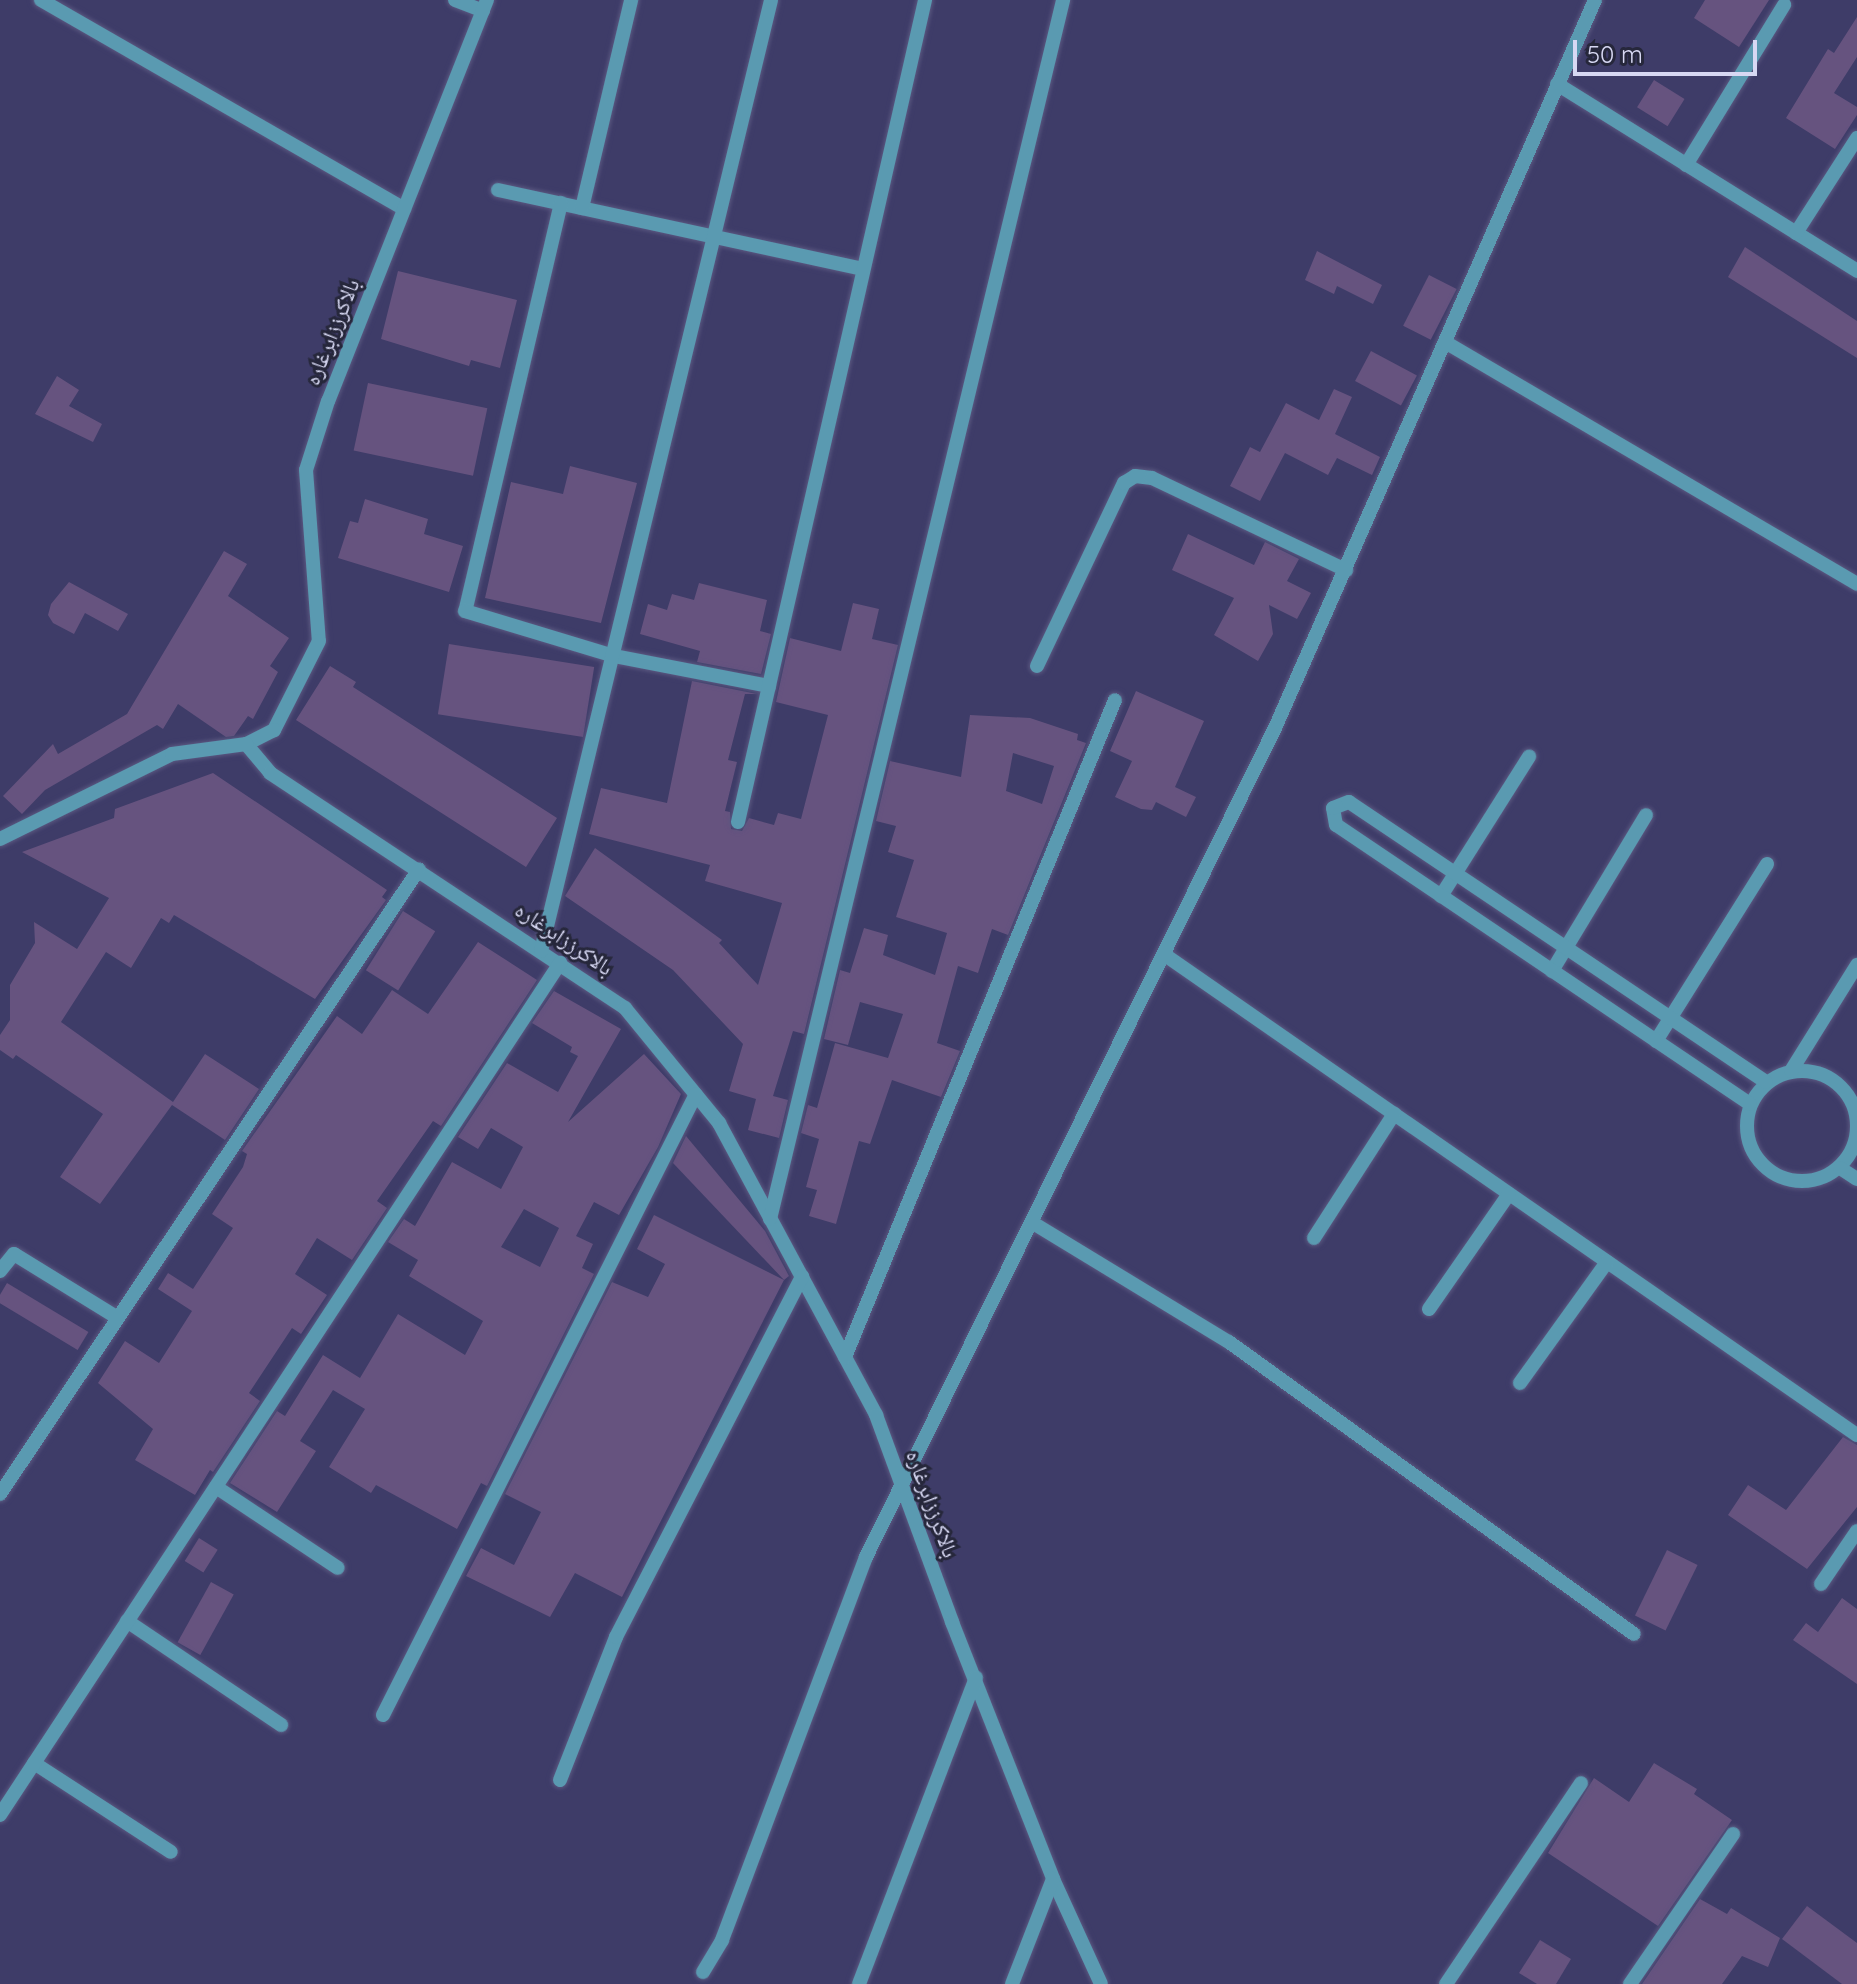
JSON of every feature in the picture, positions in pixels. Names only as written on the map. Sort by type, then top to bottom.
[{"type":"street","points":[[41,0],[404,209]]},
{"type":"street","points":[[455,0],[485,6]]},
{"type":"street","points":[[582,208],[631,0]]},
{"type":"street","points":[[541,951],[717,237],[771,0]]},
{"type":"street","points":[[738,822],[925,0]]},
{"type":"street","points":[[770,1219],[1063,0]]},
{"type":"street","points":[[703,1972],[722,1940],[866,1557],[903,1488],[1165,955],[1346,570],[1595,0]]},
{"type":"street","points":[[1686,165],[1784,5]]},
{"type":"street","name":"بالاکرززابرغاره","points":[[485,6],[404,209],[306,470],[319,641],[274,730],[246,744],[270,773],[625,1008],[719,1123],[876,1415],[1053,1879],[1101,1984]]},
{"type":"street","points":[[1557,84],[1857,271]]},
{"type":"street","points":[[1796,233],[1857,138]]},
{"type":"street","points":[[498,190],[863,269]]},
{"type":"street","points":[[561,203],[464,602],[474,618],[614,656],[769,686]]},
{"type":"street","points":[[1445,342],[1857,584]]},
{"type":"street","points":[[1037,666],[1124,483],[1135,476],[1152,478],[1346,570]]},
{"type":"street","points":[[845,1357],[1115,700]]},
{"type":"street","points":[[0,839],[172,754],[246,744]]},
{"type":"street","points":[[1441,896],[1529,757]]},
{"type":"street","points":[[1750,1104],[1336,825],[1333,808],[1349,802],[1766,1082]]},
{"type":"street","points":[[1552,971],[1646,815]]},
{"type":"street","points":[[1388,860],[1401,837]]},
{"type":"street","points":[[1656,1041],[1767,864]]},
{"type":"street","points":[[0,1494],[419,869]]},
{"type":"street","points":[[1165,955],[1857,1435]]},
{"type":"street","points":[[0,1815],[560,963]]},
{"type":"street","points":[[1791,1071],[1857,965]]},
{"type":"street","points":[[1791,1071],[1818,1072],[1842,1087],[1856,1111],[1856,1142],[1840,1168],[1818,1180],[1793,1182],[1769,1172],[1752,1153],[1745,1129],[1750,1104],[1766,1082],[1791,1071]]},
{"type":"street","points":[[383,1715],[696,1094]]},
{"type":"street","points":[[1314,1238],[1394,1114]]},
{"type":"street","points":[[1840,1168],[1857,1179]]},
{"type":"street","points":[[1429,1309],[1509,1194]]},
{"type":"street","points":[[1033,1223],[1229,1342],[1634,1634]]},
{"type":"street","points":[[0,1271],[14,1254],[118,1318]]},
{"type":"street","points":[[1520,1383],[1607,1262]]},
{"type":"street","points":[[560,1780],[616,1637],[802,1276]]},
{"type":"street","points":[[216,1487],[338,1568]]},
{"type":"street","points":[[1821,1584],[1857,1531]]},
{"type":"street","points":[[127,1621],[281,1725]]},
{"type":"street","points":[[859,1984],[976,1678]]},
{"type":"street","points":[[34,1763],[171,1852]]},
{"type":"street","points":[[1446,1984],[1581,1783]]},
{"type":"street","points":[[1630,1984],[1733,1834]]},
{"type":"street","points":[[1012,1984],[1053,1879]]},
{"type":"building","points":[[1705,0],[1769,0],[1739,47],[1694,18]]},
{"type":"building","points":[[1857,17],[1857,57],[1834,93],[1857,107],[1857,115],[1835,149],[1786,118],[1828,49],[1834,53]]},
{"type":"building","points":[[1654,80],[1685,99],[1668,126],[1637,107]]},
{"type":"building","points":[[1745,247],[1857,321],[1857,358],[1728,277]]},
{"type":"building","points":[[1317,251],[1382,285],[1373,304],[1337,286],[1334,294],[1305,280]]},
{"type":"building","points":[[398,271],[517,300],[500,368],[471,360],[469,366],[381,339]]},
{"type":"building","points":[[1429,275],[1457,289],[1431,340],[1403,326]]},
{"type":"building","points":[[1371,351],[1417,375],[1401,405],[1355,381]]},
{"type":"building","points":[[57,376],[79,390],[69,406],[102,424],[93,442],[35,414]]},
{"type":"building","points":[[368,383],[487,408],[473,476],[354,450]]},
{"type":"building","points":[[1334,389],[1352,397],[1335,434],[1380,457],[1372,475],[1337,458],[1328,475],[1285,453],[1260,501],[1230,486],[1250,447],[1260,452],[1286,403],[1319,420]]},
{"type":"building","points":[[570,466],[637,483],[601,623],[485,598],[511,482],[563,494]]},
{"type":"building","points":[[365,499],[428,519],[424,534],[463,546],[449,592],[338,558],[350,521],[358,523]]},
{"type":"building","points":[[1188,534],[1254,565],[1265,542],[1299,559],[1287,581],[1311,593],[1297,619],[1269,605],[1273,634],[1258,661],[1214,635],[1234,598],[1172,570]]},
{"type":"building","points":[[224,551],[247,564],[228,596],[289,638],[270,666],[278,672],[253,719],[248,716],[234,736],[226,737],[178,704],[163,729],[157,725],[45,790],[22,814],[3,796],[53,744],[58,754],[127,714]]},
{"type":"building","points":[[69,582],[128,614],[118,631],[85,613],[74,634],[53,623],[48,615],[51,604]]},
{"type":"building","points":[[699,583],[767,600],[760,631],[771,634],[761,674],[697,662],[700,651],[640,634],[648,604],[667,610],[672,594],[694,600]]},
{"type":"building","points":[[853,603],[879,609],[872,639],[898,645],[804,1034],[793,1031],[773,1096],[788,1100],[779,1138],[748,1130],[756,1099],[729,1091],[743,1044],[673,970],[565,896],[595,848],[722,940],[719,943],[758,985],[782,903],[705,881],[710,865],[589,834],[601,788],[667,803],[692,681],[757,694],[745,694],[728,760],[737,762],[725,811],[730,812],[731,829],[742,831],[749,818],[774,825],[778,813],[801,819],[828,715],[776,702],[790,638],[841,651]]},
{"type":"building","points":[[449,644],[594,667],[583,737],[438,714]]},
{"type":"building","points":[[330,666],[356,682],[353,687],[557,818],[526,867],[296,720]]},
{"type":"building","points":[[1136,691],[1204,721],[1175,787],[1196,797],[1186,817],[1156,802],[1152,810],[1141,809],[1115,797],[1132,761],[1110,751]]},
{"type":"building","points":[[970,715],[1030,718],[1078,734],[1077,740],[1086,743],[1008,935],[992,929],[978,973],[958,966],[937,1043],[960,1051],[941,1097],[892,1080],[870,1144],[859,1141],[836,1224],[809,1216],[817,1190],[806,1187],[819,1139],[801,1133],[808,1105],[817,1108],[835,1043],[888,1058],[903,1014],[860,1002],[848,1045],[824,1039],[840,970],[850,973],[864,928],[888,935],[883,955],[935,975],[947,933],[896,917],[914,860],[888,852],[896,826],[876,821],[890,761],[961,777]],"holes":[[[1013,753],[1054,766],[1042,804],[1006,791]]]},
{"type":"building","points":[[213,773],[387,890],[382,897],[386,900],[315,999],[174,915],[169,923],[161,918],[131,968],[106,952],[61,1022],[173,1102],[205,1054],[259,1089],[225,1140],[172,1105],[100,1204],[60,1177],[103,1114],[16,1055],[13,1059],[0,1050],[0,1035],[10,1020],[10,985],[35,943],[34,922],[77,949],[109,898],[22,852],[114,818],[115,809]]},
{"type":"building","points":[[403,911],[435,931],[398,991],[366,970]]},
{"type":"building","points":[[478,942],[537,980],[441,1126],[433,1121],[377,1201],[387,1208],[352,1260],[317,1238],[295,1274],[327,1295],[301,1334],[292,1328],[249,1393],[260,1401],[213,1472],[210,1470],[195,1495],[135,1460],[153,1429],[98,1383],[125,1341],[159,1363],[192,1311],[158,1289],[168,1273],[193,1289],[233,1228],[212,1214],[243,1167],[247,1154],[242,1151],[337,1016],[362,1034],[392,990],[428,1014]]},
{"type":"building","points":[[554,991],[621,1029],[568,1122],[644,1054],[681,1094],[658,1147],[619,1215],[594,1202],[576,1236],[593,1244],[582,1268],[594,1274],[487,1486],[481,1483],[457,1529],[376,1485],[371,1493],[329,1467],[365,1409],[333,1390],[300,1441],[316,1451],[277,1512],[230,1483],[277,1411],[285,1416],[323,1355],[360,1378],[398,1314],[465,1355],[483,1321],[409,1276],[418,1260],[388,1242],[404,1219],[415,1226],[452,1162],[501,1189],[523,1147],[491,1128],[478,1149],[458,1137],[507,1063],[558,1092],[578,1056],[570,1052],[572,1047],[532,1023]],"holes":[[[524,1209],[559,1228],[540,1267],[501,1247]]]},
{"type":"building","points":[[686,1136],[765,1231],[789,1276],[784,1280],[673,1163]]},
{"type":"building","points":[[654,1215],[784,1280],[622,1597],[575,1573],[550,1617],[466,1576],[481,1548],[514,1565],[541,1512],[505,1494],[612,1282],[648,1297],[665,1264],[637,1249]]},
{"type":"building","points":[[7,1283],[88,1332],[78,1350],[0,1303],[0,1295]]},
{"type":"building","points":[[1843,1437],[1857,1445],[1857,1507],[1807,1569],[1728,1515],[1748,1485],[1786,1510]]},
{"type":"building","points":[[199,1538],[218,1550],[203,1573],[185,1561]]},
{"type":"building","points":[[1667,1550],[1698,1565],[1666,1631],[1635,1616]]},
{"type":"building","points":[[211,1582],[234,1595],[200,1655],[178,1642]]},
{"type":"building","points":[[1842,1598],[1857,1609],[1857,1684],[1793,1640],[1806,1623],[1818,1632]]},
{"type":"building","points":[[1654,1763],[1697,1789],[1694,1794],[1732,1820],[1658,1926],[1548,1853],[1594,1778],[1629,1802]]},
{"type":"building","points":[[1700,1899],[1727,1914],[1731,1908],[1780,1938],[1768,1967],[1742,1956],[1722,1984],[1642,1984]]},
{"type":"building","points":[[1807,1906],[1857,1943],[1857,1984],[1842,1984],[1782,1939]]},
{"type":"building","points":[[1540,1940],[1571,1959],[1556,1984],[1537,1984],[1519,1973]]}]
